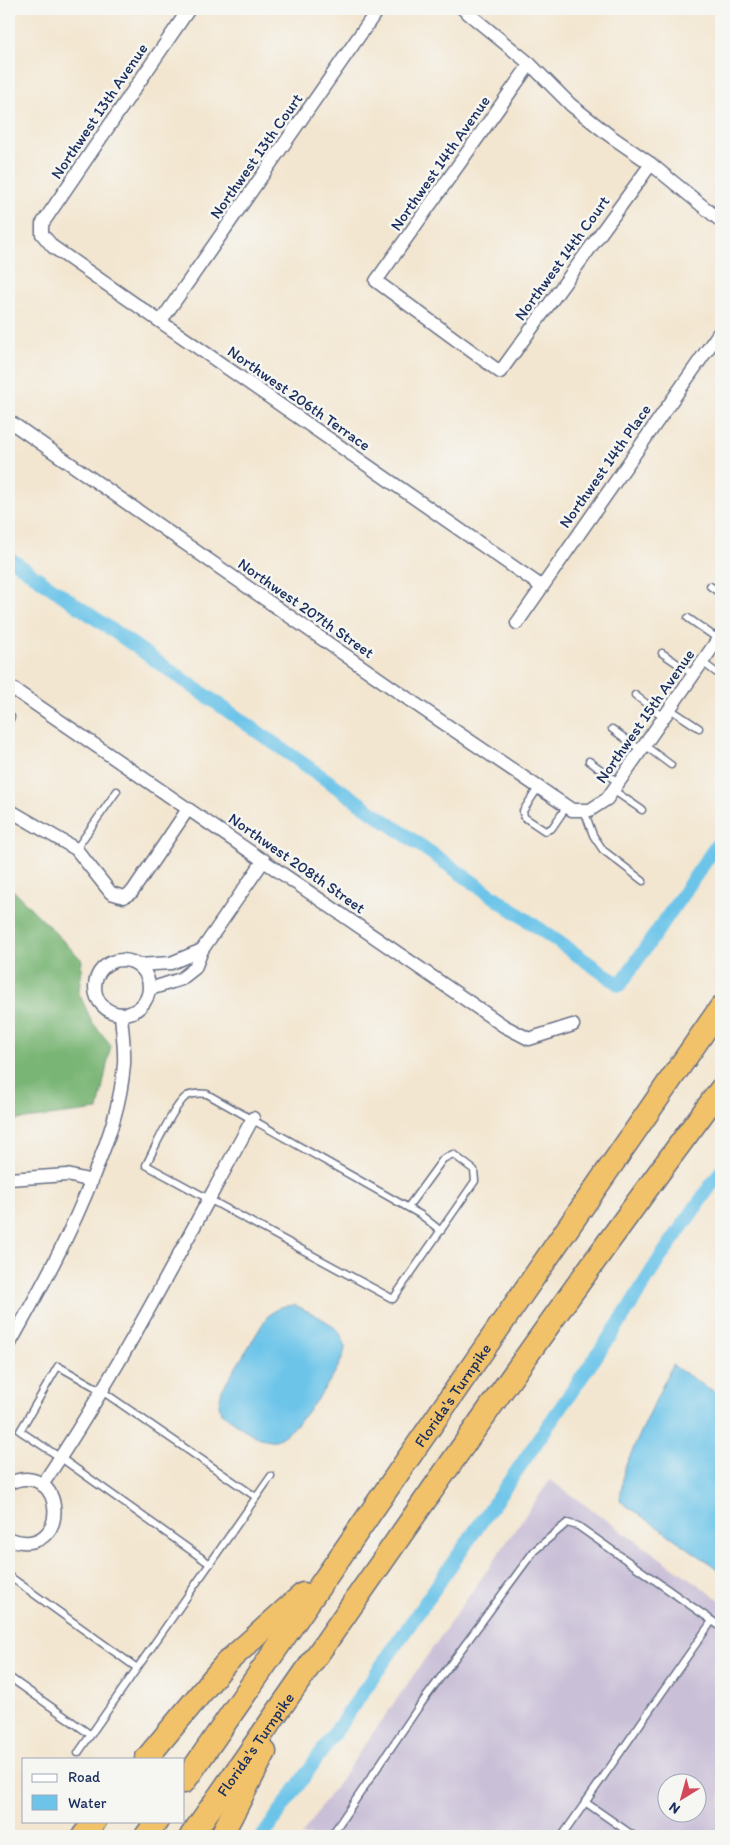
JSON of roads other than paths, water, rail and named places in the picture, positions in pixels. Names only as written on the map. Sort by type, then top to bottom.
[{"type":"highway","name":"Florida's Turnpike","points":[[185,1781],[721,1007]]},
{"type":"highway","name":"Florida's Turnpike","points":[[191,1836],[566,1299],[721,1089]]},
{"type":"highway","points":[[147,1758],[226,1663],[330,1570]]},
{"type":"highway","points":[[221,1836],[308,1669]]},
{"type":"highway","points":[[83,1836],[94,1822]]},
{"type":"highway","points":[[146,1836],[156,1822]]},
{"type":"street","name":"Northwest 13th Avenue","points":[[42,234],[42,224],[188,9]]},
{"type":"street","name":"Northwest 13th Court","points":[[161,321],[378,9]]},
{"type":"street","points":[[463,9],[530,64],[571,105],[609,135],[652,164],[721,221]]},
{"type":"street","name":"Northwest 14th Avenue","points":[[500,372],[376,281],[530,64]]},
{"type":"street","name":"Northwest 14th Court","points":[[500,372],[652,164]]},
{"type":"street","name":"Northwest 206th Terrace","points":[[42,234],[53,247],[541,586]]},
{"type":"street","name":"Northwest 14th Place","points":[[517,623],[721,330]]},
{"type":"street","name":"Northwest 207th Street","points":[[9,421],[538,788],[572,810],[587,810]]},
{"type":"street","name":"Northwest 15th Avenue","points":[[587,810],[607,799],[720,637]]},
{"type":"street","name":"Northwest 208th Street","points":[[9,686],[504,1026],[529,1039],[573,1025]]},
{"type":"street","points":[[9,810],[76,849],[111,893],[124,897],[132,892],[188,809]]},
{"type":"street","points":[[150,989],[181,979],[195,968],[202,950],[264,860]]},
{"type":"street","points":[[138,965],[171,963],[202,950]]},
{"type":"street","points":[[120,960],[138,965],[144,971],[150,989],[144,1004],[130,1014],[121,1014],[113,1013],[99,1002],[95,984],[98,975],[104,968],[111,962],[120,960]]},
{"type":"street","points":[[9,1345],[47,1278],[83,1202],[110,1135],[118,1106],[124,1063],[121,1014]]},
{"type":"street","points":[[42,1485],[102,1391],[253,1118]]},
{"type":"street","points":[[9,1178],[67,1175],[92,1181]]},
{"type":"street","points":[[9,1483],[16,1480],[27,1480],[42,1485],[52,1498],[55,1509],[54,1520],[49,1530],[41,1538],[31,1542],[20,1543],[9,1539]]},
{"type":"lane","points":[[710,586],[721,594]]},
{"type":"lane","points":[[688,618],[720,637]]},
{"type":"lane","points":[[662,652],[694,675]]},
{"type":"lane","points":[[702,662],[721,676]]},
{"type":"lane","points":[[635,695],[699,728]]},
{"type":"lane","points":[[612,729],[671,765]]},
{"type":"lane","points":[[589,761],[642,810]]},
{"type":"lane","points":[[538,788],[523,811],[524,817],[545,831],[552,828],[567,806]]},
{"type":"lane","points":[[76,849],[117,791]]},
{"type":"lane","points":[[587,810],[593,835],[603,850],[643,881]]},
{"type":"lane","points":[[408,1207],[443,1159],[453,1154],[474,1170],[475,1181],[441,1230],[393,1299],[146,1165],[178,1105],[186,1097],[196,1092],[207,1094],[253,1118],[408,1207],[441,1230]]},
{"type":"lane","points":[[210,1564],[20,1431],[58,1366],[102,1391],[256,1497]]},
{"type":"lane","points":[[78,1754],[271,1476]]},
{"type":"lane","points":[[331,1836],[418,1708],[534,1551],[567,1523],[578,1526],[721,1627]]},
{"type":"lane","points":[[9,1576],[138,1668]]},
{"type":"lane","points":[[562,1836],[712,1621]]},
{"type":"lane","points":[[9,1677],[91,1735]]},
{"type":"lane","points":[[585,1802],[634,1836]]},
{"type":"water","points":[[295,1305],[318,1316],[333,1327],[343,1340],[345,1348],[343,1357],[336,1370],[305,1415],[283,1436],[275,1440],[268,1440],[247,1431],[221,1413],[219,1404],[222,1390],[267,1317],[280,1307]]},
{"type":"water","points":[[672,1365],[721,1396],[721,1571],[620,1501],[624,1469]]},
{"type":"waterway","points":[[9,558],[620,985],[721,839]]},
{"type":"waterway","points":[[263,1836],[620,1322],[660,1258],[721,1171]]}]
